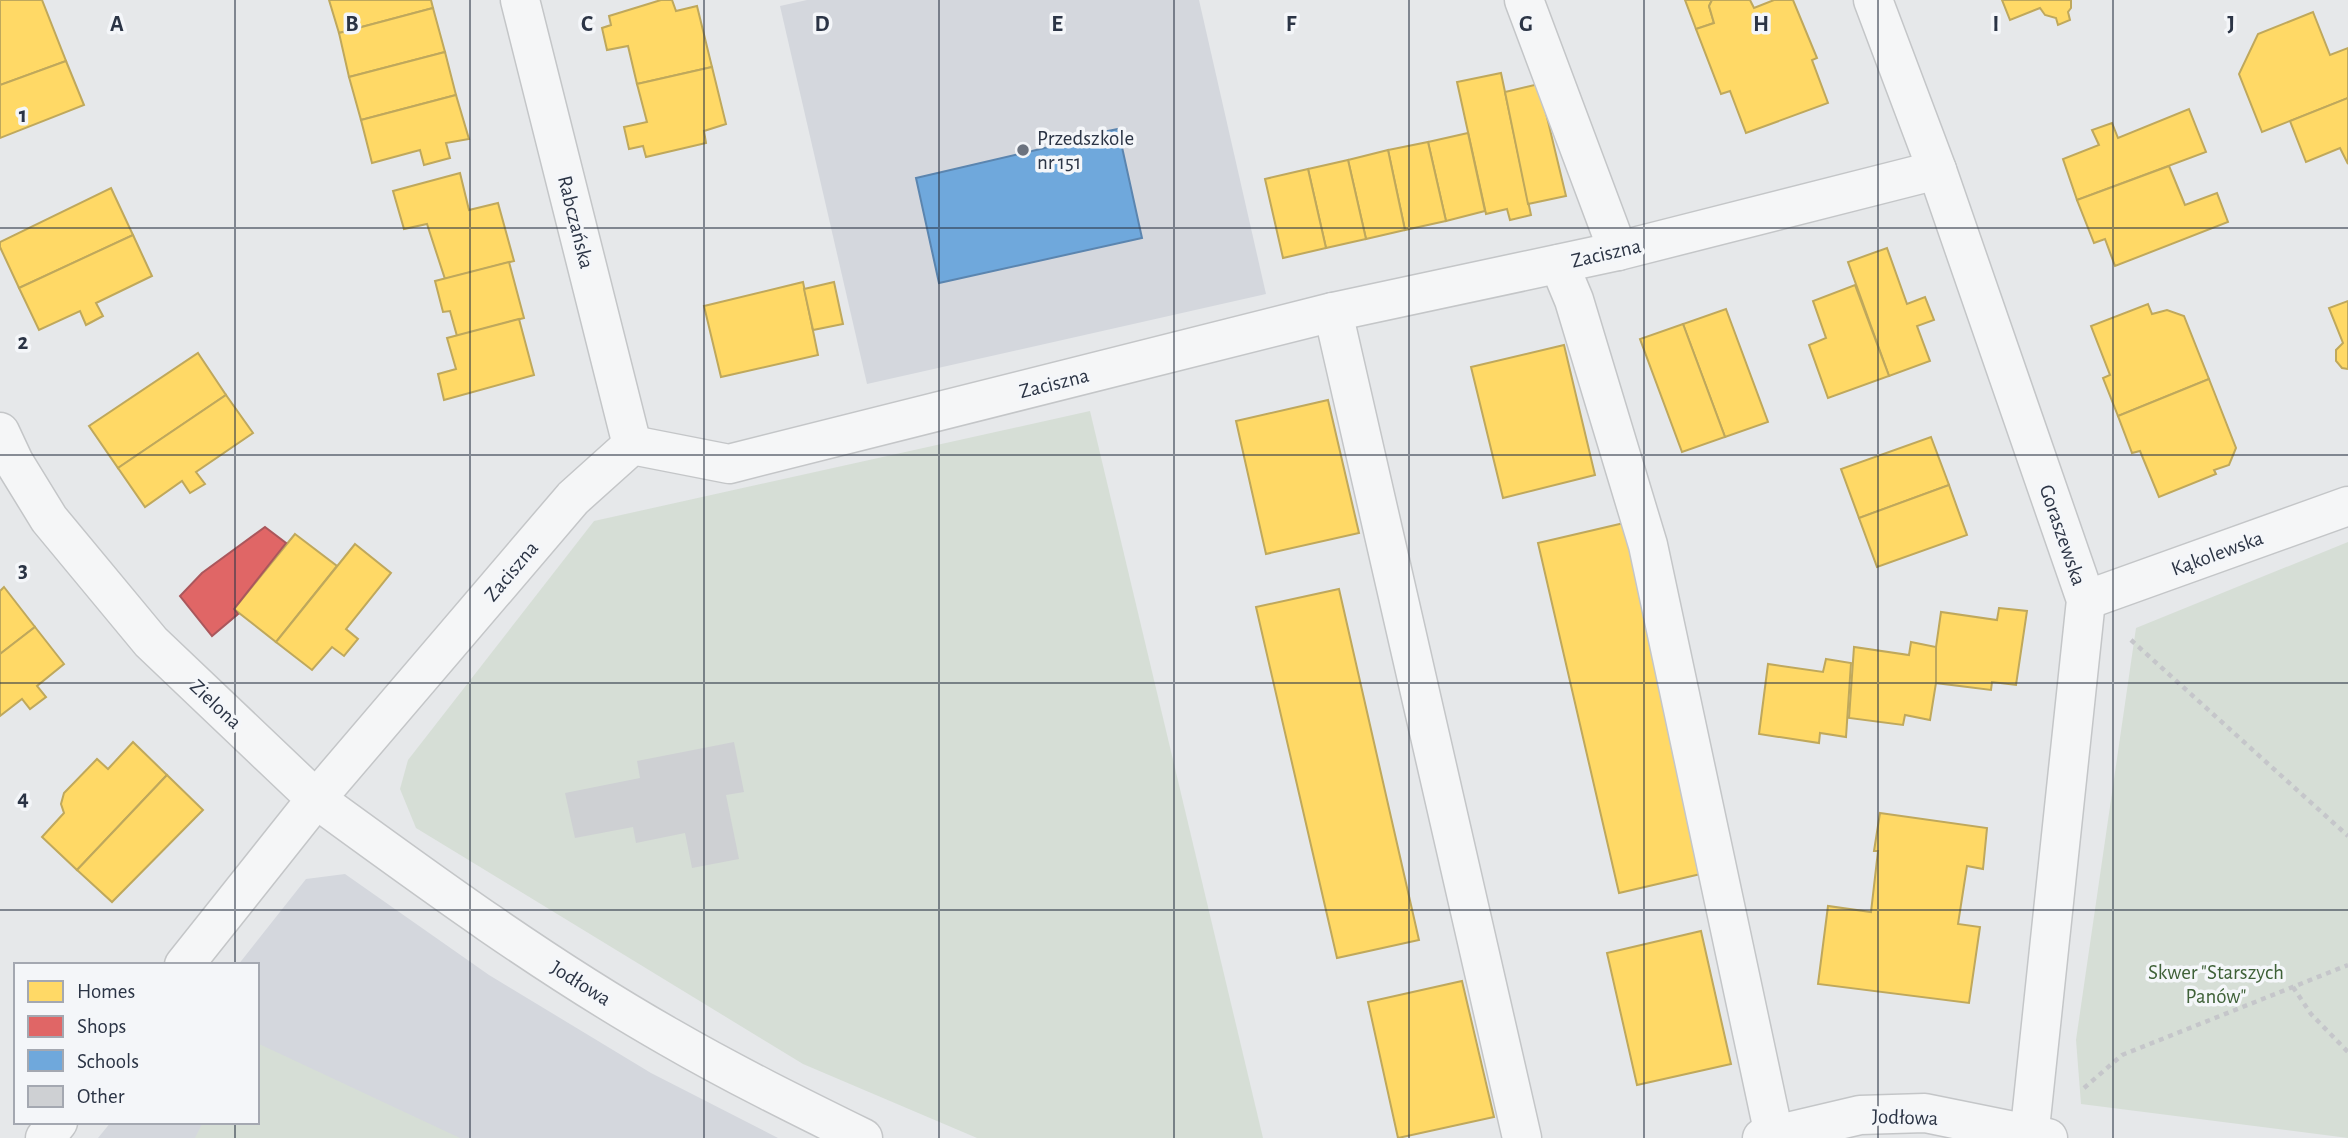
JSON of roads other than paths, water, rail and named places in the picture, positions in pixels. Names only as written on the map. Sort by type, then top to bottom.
[{"type":"street","name":"Rabczańska","points":[[520,0],[632,445]]},
{"type":"street","points":[[1524,0],[1618,251]]},
{"type":"street","name":"Goraszewska","points":[[1873,0],[1937,170],[2086,600],[2036,1137]]},
{"type":"street","name":"Zaciszna","points":[[316,799],[573,498],[632,445],[729,464],[1333,312],[1618,251],[1937,170]]},
{"type":"street","points":[[1559,264],[1574,300],[1648,545],[1768,1137]]},
{"type":"street","points":[[1333,312],[1522,1138]]},
{"type":"street","name":"Zielona","points":[[0,432],[14,462],[49,519],[151,642],[316,799]]},
{"type":"street","name":"Kąkolewska","points":[[2086,600],[2348,506]]},
{"type":"street","points":[[186,963],[316,799]]},
{"type":"street","name":"Jodłowa","points":[[316,799],[553,966],[679,1043],[767,1091],[863,1138]]},
{"type":"street","name":"Jodłowa","points":[[1768,1137],[1860,1115],[1925,1114],[2036,1137]]},
{"type":"street","points":[[45,1138],[56,1124]]},
{"type":"place","name":"Przedszkole nr 151","points":[[1023,150]]},
{"type":"park label","name":"Skwer \"Starszych Panów\"","points":[[2216,984]]}]
